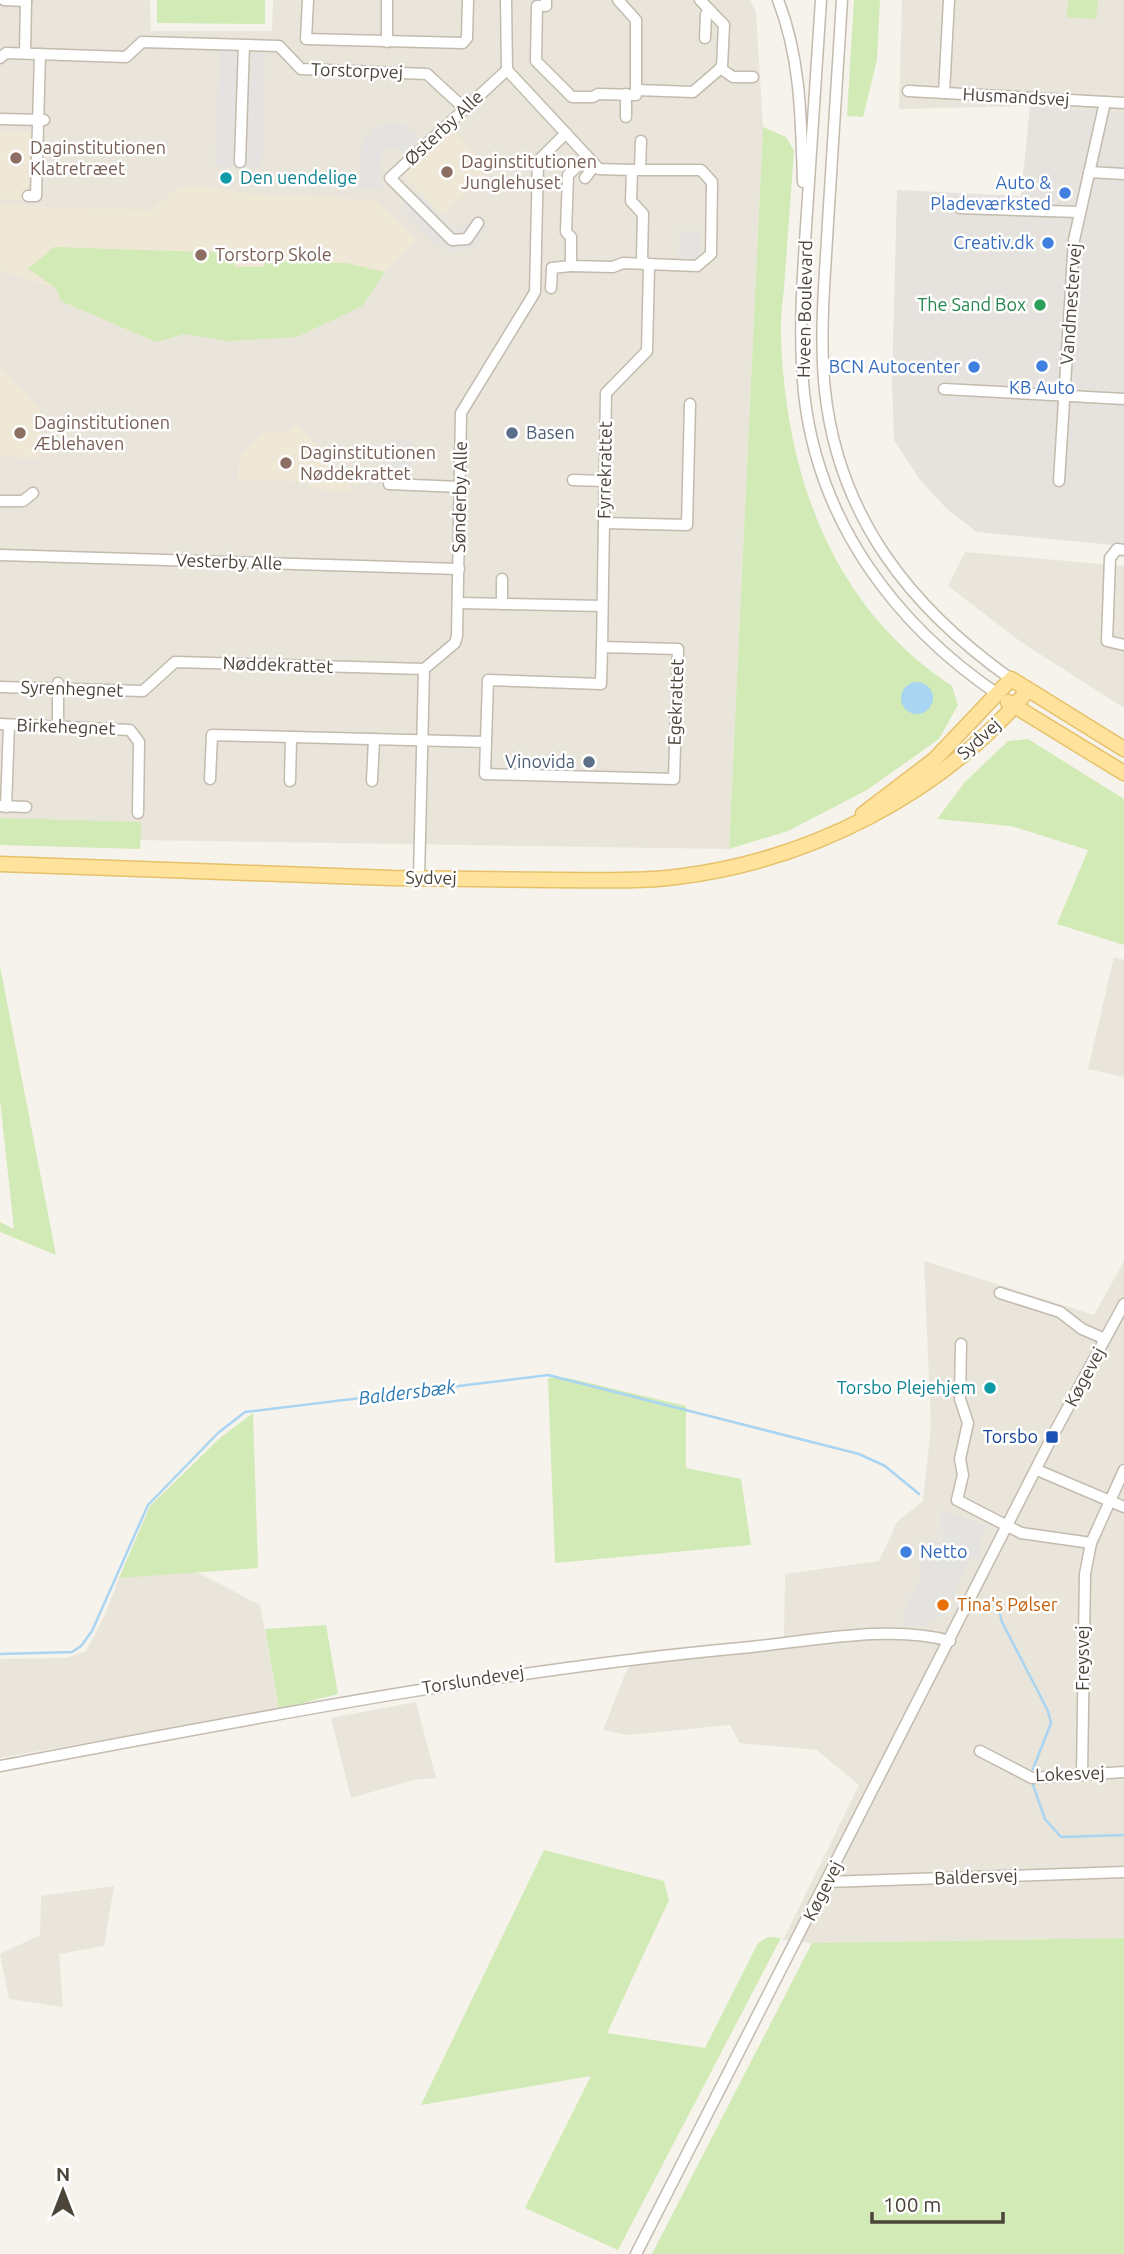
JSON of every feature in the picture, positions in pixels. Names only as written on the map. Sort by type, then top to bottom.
[{"type":"main road","name":"Hveen Boulevard","points":[[1011,679],[1124,750]]},
{"type":"main road","name":"Sydvej","points":[[852,822],[934,760],[999,695],[1011,679]]},
{"type":"main road","name":"Sydvej","points":[[0,864],[419,878],[622,880],[675,877],[776,855],[879,813],[926,784],[989,732],[1028,690]]},
{"type":"main road","name":"Hveen Boulevard","points":[[999,695],[1124,773]]},
{"type":"street","points":[[4,0],[26,0],[25,53]]},
{"type":"street","points":[[308,0],[306,39],[463,43],[467,38],[468,0]]},
{"type":"street","points":[[387,0],[387,41]]},
{"type":"street","points":[[506,0],[504,58],[507,70],[598,169],[701,170],[712,182],[711,254],[697,266],[646,264],[552,268],[551,288]]},
{"type":"street","points":[[546,0],[546,6],[537,6],[536,61],[572,97],[631,92],[694,92],[720,68],[724,25],[700,0]]},
{"type":"street","points":[[618,0],[636,20],[631,92],[626,117]]},
{"type":"street","points":[[627,10],[637,0]]},
{"type":"street","points":[[778,0],[790,37],[799,84],[805,252]]},
{"type":"street","name":"Hveen Boulevard","points":[[821,0],[801,314],[804,392],[817,458],[829,493],[866,566],[899,610],[944,656],[999,695]]},
{"type":"street","name":"Hveen Boulevard","points":[[842,0],[822,314],[825,389],[838,453],[867,525],[901,579],[959,640],[1011,679]]},
{"type":"street","points":[[944,93],[948,0]]},
{"type":"street","points":[[705,38],[706,14],[709,11]]},
{"type":"street","name":"Torstorpvej","points":[[3,56],[25,53],[126,57],[142,42],[279,46],[301,69],[427,74],[465,109]]},
{"type":"street","points":[[240,162],[244,46]]},
{"type":"street","points":[[28,196],[36,196],[41,120],[40,54]]},
{"type":"street","points":[[720,68],[733,77],[753,77]]},
{"type":"street","name":"Østerby Alle","points":[[478,223],[467,239],[452,240],[390,178],[507,70]]},
{"type":"street","name":"Husmandsvej","points":[[908,91],[1124,103]]},
{"type":"street","name":"Vandmestervej","points":[[1059,481],[1079,212],[1105,102]]},
{"type":"street","points":[[0,119],[41,120]]},
{"type":"street","name":"Sønderby Alle","points":[[424,670],[455,643],[461,413],[535,292],[538,161],[566,133]]},
{"type":"street","points":[[641,141],[631,201],[643,214],[642,259],[646,264]]},
{"type":"street","points":[[585,178],[591,161]]},
{"type":"street","points":[[571,266],[571,237],[566,232],[568,175],[591,161]]},
{"type":"street","points":[[1088,172],[1124,174]]},
{"type":"street","points":[[960,208],[1079,212]]},
{"type":"street","name":"Fyrrekrattet","points":[[601,647],[606,393],[648,351],[649,268],[646,264]]},
{"type":"street","points":[[944,389],[1124,399]]},
{"type":"street","points":[[604,523],[687,525],[690,404]]},
{"type":"street","points":[[400,471],[394,485],[460,487]]},
{"type":"street","points":[[573,480],[605,481]]},
{"type":"street","points":[[0,501],[23,501],[33,493]]},
{"type":"street","points":[[1124,550],[1112,553],[1107,640],[1124,645]]},
{"type":"street","name":"Vesterby Alle","points":[[0,555],[459,569]]},
{"type":"street","points":[[502,579],[502,604]]},
{"type":"street","points":[[458,603],[602,606]]},
{"type":"street","name":"Egekrattet","points":[[601,647],[678,649],[674,779],[485,774],[486,742],[488,680],[601,684],[601,647]]},
{"type":"street","name":"Nøddekrattet","points":[[143,691],[175,662],[424,670]]},
{"type":"street","points":[[419,878],[424,670]]},
{"type":"street","points":[[58,685],[58,725]]},
{"type":"street","name":"Syrenhegnet","points":[[0,687],[58,685],[143,691]]},
{"type":"street","points":[[4,724],[3,806],[26,807]]},
{"type":"street","name":"Birkehegnet","points":[[4,724],[130,730],[139,742],[138,813]]},
{"type":"street","points":[[210,779],[212,735],[486,742]]},
{"type":"street","points":[[290,781],[291,737]]},
{"type":"street","points":[[372,781],[374,739]]},
{"type":"street","name":"Køgevej","points":[[1000,1293],[1060,1312],[1082,1329],[1105,1339]]},
{"type":"street","name":"Køgevej","points":[[636,2254],[1124,1304]]},
{"type":"street","points":[[961,1344],[960,1399],[968,1423],[960,1459],[963,1475],[957,1500],[975,1506],[1008,1528],[1029,1535],[1091,1543]]},
{"type":"street","points":[[1037,1470],[1124,1507]]},
{"type":"street","name":"Freysvej","points":[[1082,1775],[1083,1592],[1091,1543],[1124,1470]]},
{"type":"street","name":"Torslundevej","points":[[0,1766],[501,1675],[632,1659],[862,1637],[915,1635],[950,1641]]},
{"type":"street","name":"Lokesvej","points":[[980,1751],[1032,1778],[1124,1772]]},
{"type":"street","name":"Baldersvej","points":[[827,1882],[1124,1872]]},
{"type":"shaded area","points":[[0,0],[150,0],[151,31],[272,31],[273,0],[750,0],[756,12],[763,127],[729,849],[0,838]]},
{"type":"shaded area","points":[[902,0],[1124,0],[1124,112],[1030,106],[899,109]]},
{"type":"shaded area","points":[[219,51],[265,52],[262,168],[215,166]]},
{"type":"shaded area","points":[[1030,106],[1124,112],[1124,546],[977,532],[947,509],[920,480],[894,440],[892,382],[897,190],[1021,196]]},
{"type":"shaded area","points":[[387,123],[404,125],[420,139],[403,154],[395,146],[387,146],[382,153],[382,189],[359,189],[362,142],[373,129]]},
{"type":"shaded area","name":"Daginstitutionen Junglehuset","points":[[452,129],[491,170],[442,215],[404,175]]},
{"type":"shaded area","name":"Daginstitutionen Klatretræet","points":[[0,131],[32,132],[31,184],[23,192],[23,199],[31,201],[0,199]]},
{"type":"shaded area","name":"Torstorp Skole","points":[[178,186],[208,186],[239,193],[375,200],[416,240],[385,272],[362,306],[297,337],[228,341],[185,334],[156,342],[61,301],[56,288],[0,270],[0,205],[152,210]]},
{"type":"shaded area","points":[[418,193],[456,230],[465,224],[486,225],[479,242],[471,248],[453,251],[437,244],[402,208]]},
{"type":"shaded area","points":[[679,231],[700,231],[699,259],[678,258]]},
{"type":"shaded area","name":"Daginstitutionen Æblehaven","points":[[0,366],[40,409],[39,458],[0,457]]},
{"type":"shaded area","name":"Daginstitutionen Nøddekrattet","points":[[296,424],[341,471],[373,472],[361,484],[350,484],[350,491],[310,489],[310,482],[238,480],[239,456],[265,431],[289,431]]},
{"type":"shaded area","points":[[390,440],[413,441],[412,469],[389,468]]},
{"type":"shaded area","points":[[965,552],[1124,566],[1124,708],[1021,642],[948,586]]},
{"type":"shaded area","points":[[1114,957],[1124,960],[1124,1077],[1088,1069]]},
{"type":"shaded area","points":[[924,1261],[1094,1315],[1124,1261],[1124,1938],[812,1943],[783,1940],[859,1785],[817,1750],[740,1743],[730,1725],[628,1735],[603,1730],[625,1674],[639,1651],[784,1638],[785,1574],[879,1561],[897,1522],[923,1501],[931,1426]]},
{"type":"shaded area","points":[[942,1511],[986,1525],[977,1544],[983,1547],[977,1559],[971,1557],[953,1600],[939,1602],[937,1606],[949,1612],[924,1626],[901,1627],[908,1595],[914,1597],[915,1594],[923,1567],[918,1564],[929,1539],[941,1544],[945,1534],[939,1530],[944,1519],[940,1517]]},
{"type":"shaded area","points":[[193,1570],[260,1605],[279,1709],[0,1758],[0,1659],[67,1658],[86,1651],[104,1617],[119,1578]]},
{"type":"shaded area","points":[[416,1702],[436,1778],[413,1780],[351,1798],[331,1718]]},
{"type":"shaded area","points":[[114,1886],[104,1946],[59,1954],[63,2007],[9,1999],[0,1954],[40,1935],[41,1896]]},
{"type":"green space","points":[[157,0],[265,0],[265,24],[157,23]]},
{"type":"green space","points":[[854,0],[880,0],[877,60],[863,117],[847,116]]},
{"type":"green space","points":[[1068,0],[1098,0],[1096,19],[1067,17]]},
{"type":"green space","points":[[763,127],[786,137],[794,151],[781,337],[785,389],[793,439],[806,488],[823,534],[846,578],[875,618],[910,654],[952,686],[958,705],[939,739],[867,790],[788,831],[729,849]]},
{"type":"green space","points":[[54,247],[234,253],[235,267],[264,267],[265,260],[346,263],[385,272],[362,306],[297,337],[228,341],[185,334],[156,342],[61,301],[56,288],[28,269]]},
{"type":"green space","points":[[1028,739],[1124,799],[1124,945],[1057,924],[1088,850],[1011,826],[937,819],[965,782],[1008,741]]},
{"type":"green space","points":[[0,818],[141,822],[140,849],[0,845]]},
{"type":"green space","points":[[0,966],[56,1255],[0,1232],[0,1222],[14,1229],[0,1100]]},
{"type":"green space","points":[[548,1378],[568,1378],[686,1406],[686,1468],[741,1479],[751,1545],[555,1563]]},
{"type":"green space","points":[[253,1413],[258,1568],[119,1578],[150,1506],[220,1438]]},
{"type":"green space","points":[[326,1625],[338,1694],[279,1709],[265,1629]]},
{"type":"green space","points":[[544,1850],[664,1881],[669,1900],[607,2033],[705,2048],[758,1943],[768,1937],[781,1938],[618,2250],[525,2208],[591,2076],[421,2105]]},
{"type":"green space","points":[[1124,1938],[1124,2254],[652,2254],[812,1943]]},
{"type":"water","points":[[917,682],[928,687],[933,698],[928,709],[917,714],[906,709],[901,698],[906,687]]},
{"type":"waterway","name":"Baldersbæk","points":[[0,1654],[72,1652],[81,1646],[92,1631],[148,1505],[218,1433],[245,1412],[548,1375],[859,1454],[885,1466],[919,1494]]},
{"type":"waterway","name":"Baldersbæk","points":[[995,1597],[1002,1622],[1048,1711],[1051,1723],[1033,1769]]},
{"type":"waterway","name":"Baldersbæk","points":[[1033,1785],[1045,1819],[1061,1837],[1124,1835]]},
{"type":"place","name":"Daginstitutionen Klatretræet","points":[[16,158]]},
{"type":"place","name":"Daginstitutionen Junglehuset","points":[[447,172]]},
{"type":"place","name":"Den uendelige","points":[[226,178]]},
{"type":"place","name":"Auto & Pladeværksted","points":[[1065,193]]},
{"type":"place","name":"Creativ.dk","points":[[1048,243]]},
{"type":"place","name":"Torstorp Skole","points":[[201,255]]},
{"type":"place","name":"The Sand Box","points":[[1040,305]]},
{"type":"place","name":"KB Auto","points":[[1042,366]]},
{"type":"place","name":"BCN Autocenter","points":[[974,367]]},
{"type":"place","name":"Daginstitutionen Æblehaven","points":[[20,433]]},
{"type":"place","name":"Basen","points":[[512,433]]},
{"type":"place","name":"Daginstitutionen Nøddekrattet","points":[[286,463]]},
{"type":"place","name":"Vinovida","points":[[589,762]]},
{"type":"place","name":"Torsbo Plejehjem","points":[[990,1388]]},
{"type":"place","name":"Torsbo","points":[[1052,1437]]},
{"type":"place","name":"Netto","points":[[906,1552]]},
{"type":"place","name":"Tina's Pølser","points":[[943,1605]]}]
